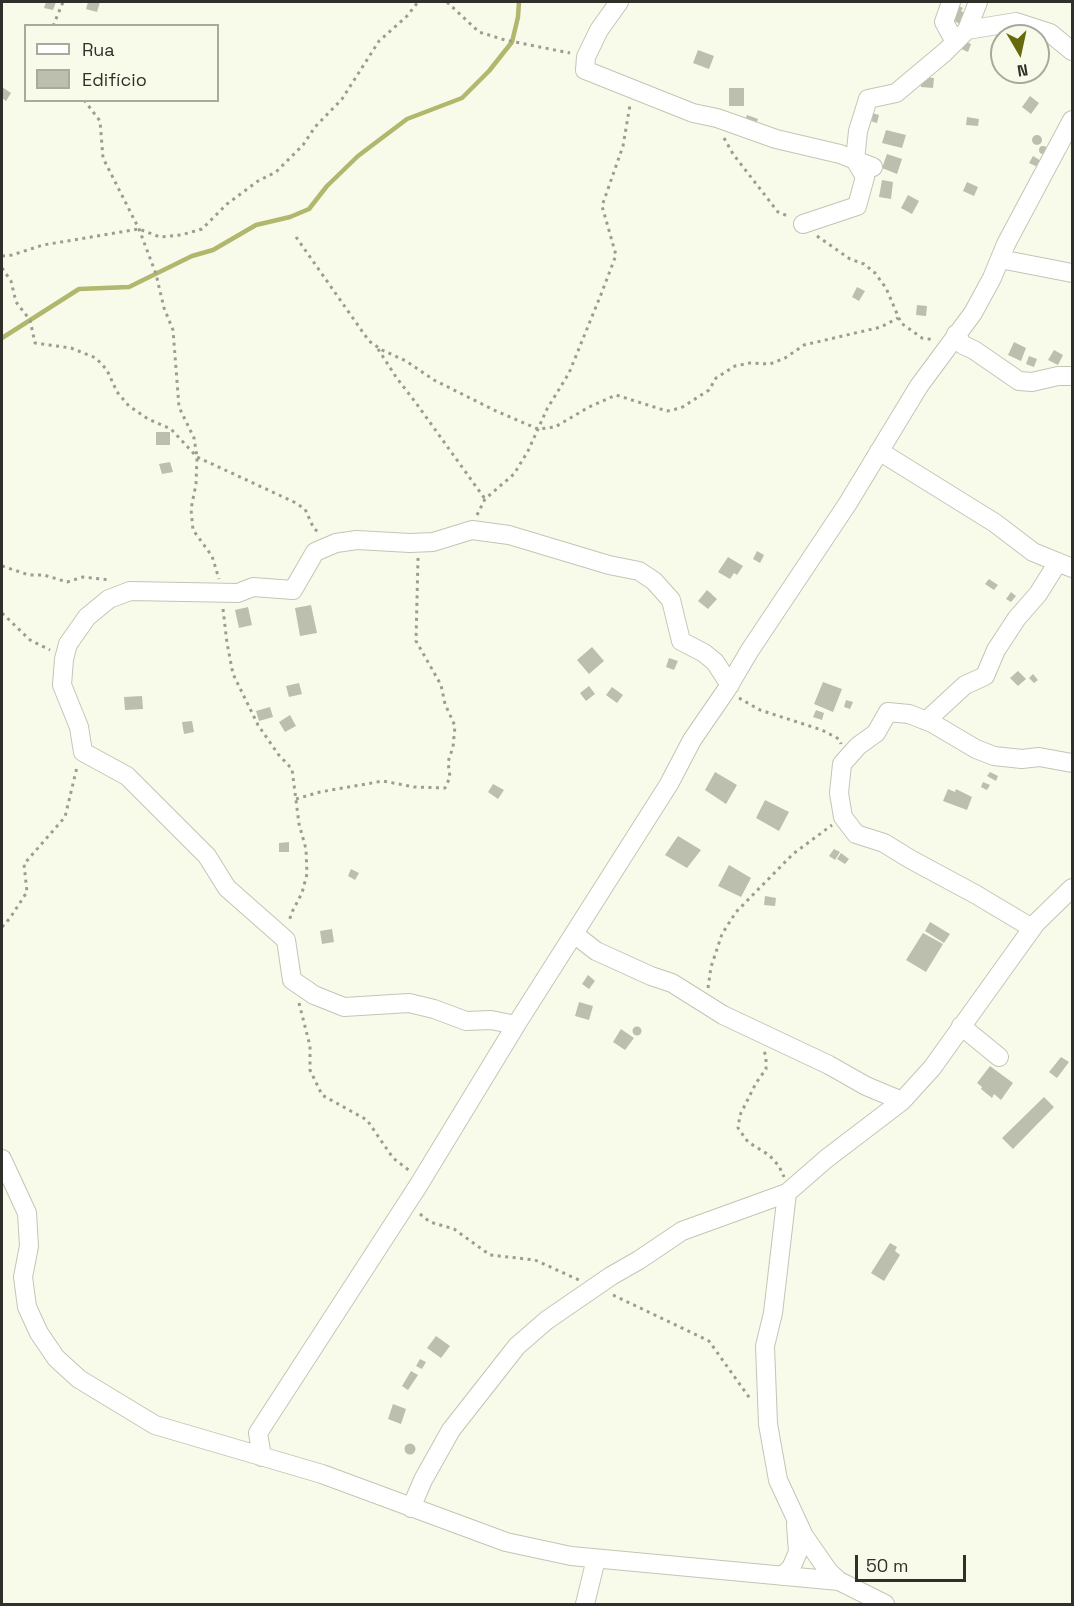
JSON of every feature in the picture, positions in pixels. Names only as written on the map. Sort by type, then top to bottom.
[{"type":"street","points":[[619,2],[599,30],[586,57],[585,70],[693,113],[717,118],[776,139],[840,154],[873,167]]},
{"type":"street","points":[[951,2],[944,22],[961,36]]},
{"type":"street","points":[[804,224],[857,206],[865,177],[855,160],[858,131],[868,99],[896,93],[961,36],[978,2]]},
{"type":"street","points":[[961,36],[1016,22],[1050,33],[1072,51]]},
{"type":"street","points":[[262,1457],[258,1432],[418,1186],[516,1025],[669,784],[692,740],[848,502],[919,386],[973,314],[992,278],[1006,244],[1072,120]]},
{"type":"street","points":[[1000,259],[1072,273]]},
{"type":"street","points":[[953,338],[1019,381],[1032,382],[1058,376],[1072,376]]},
{"type":"street","points":[[879,451],[995,523],[1033,552],[1065,565],[1011,626],[996,650],[985,676],[966,685],[926,721]]},
{"type":"street","points":[[516,1025],[491,1020],[466,1021],[434,1009],[409,1003],[344,1007],[314,995],[292,980],[286,940],[227,888],[207,856],[127,776],[83,752],[79,727],[62,685],[68,644],[87,617],[109,599],[130,591],[238,593],[254,586],[293,590],[315,552],[341,543],[357,540],[433,542],[472,530],[509,535],[609,565],[639,571],[654,581],[671,600],[681,641],[704,653],[715,662],[730,685]]},
{"type":"street","points":[[1032,928],[884,843],[856,834],[843,817],[839,793],[842,764],[858,746],[876,733],[888,712],[909,714],[926,721],[952,733],[976,749],[994,756],[1022,759],[1039,757],[1072,763]]},
{"type":"street","points":[[411,1508],[423,1480],[451,1430],[517,1346],[547,1320],[611,1275],[639,1260],[682,1231],[787,1193],[826,1159],[902,1101],[932,1068],[1032,928],[1072,888]]},
{"type":"street","points":[[574,934],[596,951],[641,972],[672,983],[723,1015],[829,1065],[866,1086],[902,1101]]},
{"type":"street","points":[[961,1026],[999,1057]]},
{"type":"street","points":[[2,1160],[27,1213],[29,1246],[23,1277],[27,1306],[39,1334],[56,1358],[79,1379],[155,1425],[322,1474],[379,1493],[411,1508],[506,1542],[571,1556],[839,1581]]},
{"type":"street","points":[[787,1193],[773,1313],[765,1346],[768,1424],[778,1480],[804,1536],[829,1572],[839,1581],[885,1605]]},
{"type":"street","points":[[782,1576],[791,1568],[798,1552],[795,1517]]},
{"type":"street","points":[[585,1605],[596,1558]]},
{"type":"path","points":[[54,24],[63,2]]},
{"type":"path","points":[[2,256],[43,245],[139,229],[160,237],[181,235],[202,229],[227,204],[258,181],[276,172],[303,145],[315,127],[342,99],[379,41],[407,16],[418,2]]},
{"type":"path","points":[[447,2],[479,32],[505,40],[586,57]]},
{"type":"path","points":[[472,530],[484,499],[514,474],[528,451],[547,409],[569,373],[616,255],[602,206],[630,115],[632,88]]},
{"type":"path","points":[[86,102],[100,121],[103,158],[139,229],[173,330],[179,407],[194,438],[197,457],[196,484],[191,509],[193,530],[212,556],[223,593],[227,643],[233,674],[258,725],[278,754],[292,768],[306,849],[307,874],[303,893],[291,914],[286,940]]},
{"type":"path","points":[[717,118],[722,134],[733,154],[778,212],[804,224],[835,249],[864,264],[875,273],[886,288],[901,323],[922,338],[953,338]]},
{"type":"path","points":[[296,237],[369,341],[406,361],[434,380],[520,423],[537,429],[555,427],[589,407],[616,395],[667,411],[681,408],[709,390],[716,378],[735,366],[750,363],[770,364],[785,358],[804,345],[881,327],[898,318]]},
{"type":"path","points":[[2,268],[11,281],[16,302],[30,320],[35,343],[71,348],[96,358],[107,370],[117,392],[129,406],[148,419],[171,429],[197,457],[305,509],[314,529],[341,543]]},
{"type":"path","points":[[378,347],[396,377],[484,499]]},
{"type":"path","points":[[296,799],[320,792],[383,781],[414,787],[445,788],[450,777],[448,762],[453,747],[455,726],[445,704],[441,685],[416,641],[419,542]]},
{"type":"path","points":[[2,566],[29,575],[44,575],[67,582],[83,577],[113,580],[130,591]]},
{"type":"path","points":[[2,613],[30,639],[64,659]]},
{"type":"path","points":[[730,685],[737,696],[748,705],[822,730],[839,739],[842,748],[842,764]]},
{"type":"path","points":[[2,927],[27,892],[24,864],[65,817],[76,769],[83,752]]},
{"type":"path","points":[[706,1004],[711,967],[722,934],[736,912],[792,854],[843,817]]},
{"type":"path","points":[[292,980],[310,1046],[310,1070],[322,1095],[367,1120],[393,1158],[408,1168],[418,1186]]},
{"type":"path","points":[[754,1029],[758,1043],[766,1055],[766,1069],[756,1083],[740,1115],[738,1128],[748,1142],[769,1155],[779,1166],[787,1185],[787,1193]]},
{"type":"building","points":[[46,2],[56,2],[53,10],[44,8]]},
{"type":"building","points":[[88,2],[100,2],[97,12],[86,9]]},
{"type":"building","points":[[957,5],[963,8],[961,11],[967,15],[961,25],[950,18]]},
{"type":"building","points":[[962,40],[971,44],[968,52],[959,48]]},
{"type":"building","points":[[698,50],[714,56],[709,69],[693,63]]},
{"type":"building","points":[[921,77],[934,78],[933,88],[921,87]]},
{"type":"building","points":[[2,87],[11,93],[6,101],[2,98]]},
{"type":"building","points":[[729,88],[744,88],[744,106],[729,106]]},
{"type":"building","points":[[1030,96],[1039,103],[1031,114],[1022,107]]},
{"type":"building","points":[[869,112],[879,115],[877,123],[867,120]]},
{"type":"building","points":[[747,115],[758,119],[755,127],[744,122]]},
{"type":"building","points":[[967,117],[979,119],[978,126],[966,125]]},
{"type":"building","points":[[886,130],[906,135],[902,148],[882,143]]},
{"type":"building","points":[[1037,135],[1041,136],[1041,144],[1037,145],[1033,144],[1032,140],[1033,136]]},
{"type":"building","points":[[1043,146],[1047,150],[1043,154],[1039,150]]},
{"type":"building","points":[[887,154],[902,159],[897,174],[882,168]]},
{"type":"building","points":[[1033,156],[1043,162],[1040,168],[1029,163]]},
{"type":"building","points":[[882,180],[893,182],[891,199],[879,197]]},
{"type":"building","points":[[967,182],[978,187],[974,196],[963,191]]},
{"type":"building","points":[[908,195],[919,201],[912,214],[901,208]]},
{"type":"building","points":[[857,287],[865,291],[859,301],[852,297]]},
{"type":"building","points":[[917,305],[927,306],[926,316],[916,315]]},
{"type":"building","points":[[1014,342],[1026,348],[1021,361],[1008,355]]},
{"type":"building","points":[[1054,350],[1063,355],[1058,365],[1048,360]]},
{"type":"building","points":[[1029,356],[1037,359],[1034,367],[1026,364]]},
{"type":"building","points":[[156,432],[170,432],[170,445],[156,445]]},
{"type":"building","points":[[170,462],[173,472],[162,474],[159,464]]},
{"type":"building","points":[[757,551],[764,555],[760,563],[753,559]]},
{"type":"building","points":[[728,557],[743,566],[737,575],[734,573],[730,579],[718,572]]},
{"type":"building","points":[[989,579],[998,585],[994,590],[985,584]]},
{"type":"building","points":[[707,590],[717,599],[708,609],[698,601]]},
{"type":"building","points":[[1011,592],[1016,596],[1011,602],[1006,599]]},
{"type":"building","points":[[311,605],[317,633],[300,636],[295,608]]},
{"type":"building","points":[[248,607],[252,625],[239,628],[235,610]]},
{"type":"building","points":[[592,647],[604,661],[589,674],[577,660]]},
{"type":"building","points":[[669,658],[678,661],[674,670],[666,667]]},
{"type":"building","points":[[1018,671],[1026,679],[1018,686],[1010,678]]},
{"type":"building","points":[[1033,674],[1038,680],[1034,683],[1029,678]]},
{"type":"building","points":[[823,682],[842,689],[833,712],[814,704]]},
{"type":"building","points":[[299,683],[302,694],[289,697],[286,686]]},
{"type":"building","points":[[589,686],[595,694],[586,701],[580,693]]},
{"type":"building","points":[[612,687],[623,695],[617,703],[606,695]]},
{"type":"building","points":[[142,696],[143,709],[125,710],[124,697]]},
{"type":"building","points":[[846,700],[853,702],[850,709],[844,707]]},
{"type":"building","points":[[270,707],[273,717],[259,721],[256,711]]},
{"type":"building","points":[[816,710],[824,713],[822,720],[813,717]]},
{"type":"building","points":[[290,715],[296,726],[285,732],[279,722]]},
{"type":"building","points":[[192,721],[194,732],[184,734],[182,722]]},
{"type":"building","points":[[715,772],[737,785],[726,804],[705,790]]},
{"type":"building","points":[[990,772],[998,776],[996,781],[987,776]]},
{"type":"building","points":[[983,782],[990,785],[987,790],[981,787]]},
{"type":"building","points":[[493,784],[504,790],[498,799],[488,792]]},
{"type":"building","points":[[948,789],[955,792],[956,789],[972,797],[967,810],[943,801]]},
{"type":"building","points":[[765,800],[789,812],[779,831],[756,818]]},
{"type":"building","points":[[678,836],[701,850],[687,868],[665,855]]},
{"type":"building","points":[[289,842],[289,852],[279,852],[279,843]]},
{"type":"building","points":[[834,849],[840,852],[835,860],[829,856]]},
{"type":"building","points":[[841,853],[849,859],[845,864],[837,859]]},
{"type":"building","points":[[729,865],[751,878],[741,897],[718,886]]},
{"type":"building","points":[[351,869],[359,873],[355,880],[348,876]]},
{"type":"building","points":[[765,896],[776,898],[775,906],[764,905]]},
{"type":"building","points":[[930,922],[950,934],[944,943],[925,931]]},
{"type":"building","points":[[332,929],[334,942],[322,944],[320,931]]},
{"type":"building","points":[[923,933],[943,944],[926,972],[906,960]]},
{"type":"building","points":[[588,975],[595,981],[589,989],[582,984]]},
{"type":"building","points":[[579,1002],[593,1006],[589,1020],[575,1016]]},
{"type":"building","points":[[637,1026],[642,1031],[637,1036],[632,1031]]},
{"type":"building","points":[[621,1029],[634,1038],[625,1050],[613,1042]]},
{"type":"building","points":[[1061,1057],[1069,1062],[1057,1078],[1049,1072]]},
{"type":"building","points":[[990,1066],[1013,1083],[1001,1100],[994,1094],[992,1098],[977,1083]]},
{"type":"building","points":[[1044,1097],[1054,1107],[1013,1149],[1002,1138]]},
{"type":"building","points":[[890,1243],[897,1247],[895,1251],[900,1255],[884,1281],[871,1273]]},
{"type":"building","points":[[436,1336],[450,1346],[441,1358],[427,1348]]},
{"type":"building","points":[[420,1359],[426,1362],[422,1369],[416,1366]]},
{"type":"building","points":[[411,1371],[418,1375],[408,1390],[402,1386]]},
{"type":"building","points":[[393,1404],[406,1409],[401,1424],[388,1419]]},
{"type":"building","points":[[410,1444],[414,1445],[414,1453],[410,1454],[406,1453],[405,1449],[406,1445]]},
{"type":"waterway","points":[[2,338],[79,289],[129,287],[192,256],[213,250],[256,225],[290,217],[309,209],[327,186],[358,156],[407,119],[462,98],[489,71],[512,42],[519,2]]}]
